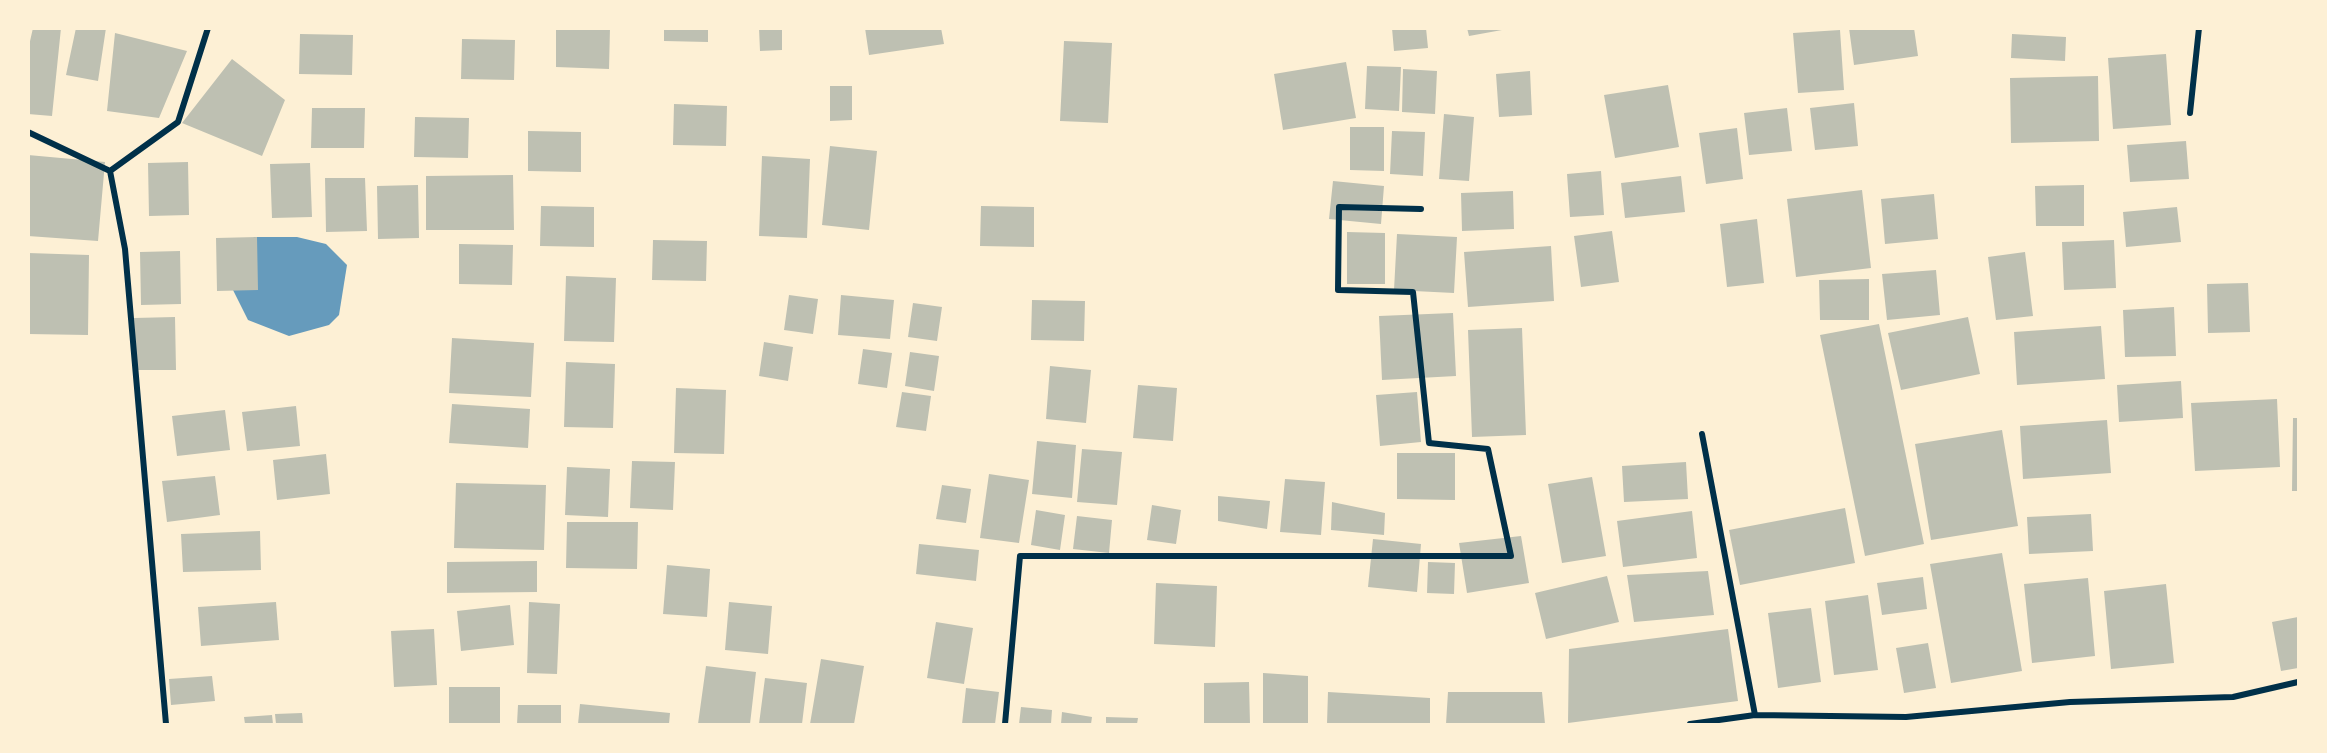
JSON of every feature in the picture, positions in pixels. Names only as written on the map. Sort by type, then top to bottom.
[{"type":"street","points":[[110,171],[178,122],[208,28]]},
{"type":"street","points":[[2190,113],[2199,28]]},
{"type":"street","points":[[28,132],[110,171]]},
{"type":"street","points":[[110,171],[125,249],[166,724]]},
{"type":"street","points":[[1005,724],[1020,556],[1511,556],[1488,449],[1429,443],[1413,292],[1338,290],[1339,207],[1421,209]]},
{"type":"street","points":[[1702,434],[1755,715]]},
{"type":"street","points":[[1690,724],[1755,715],[1906,717],[2070,702],[2233,697],[2298,682]]},
{"type":"water","points":[[254,237],[297,237],[326,244],[347,265],[339,315],[329,325],[289,336],[248,320],[233,290]]},
{"type":"building","points":[[33,28],[61,28],[52,116],[28,114],[28,50]]},
{"type":"building","points":[[76,28],[106,28],[98,81],[66,75]]},
{"type":"building","points":[[556,28],[610,28],[609,69],[556,67]]},
{"type":"building","points":[[664,28],[708,28],[708,42],[664,41]]},
{"type":"building","points":[[759,28],[782,28],[782,50],[760,51]]},
{"type":"building","points":[[865,28],[941,28],[944,44],[869,55]]},
{"type":"building","points":[[1392,28],[1426,28],[1428,48],[1394,51]]},
{"type":"building","points":[[1467,28],[1502,28],[1502,30],[1469,36]]},
{"type":"building","points":[[1849,28],[1914,28],[1918,56],[1854,65]]},
{"type":"building","points":[[1840,30],[1844,90],[1798,93],[1793,33]]},
{"type":"building","points":[[115,33],[187,51],[159,118],[107,111]]},
{"type":"building","points":[[300,34],[353,35],[352,75],[299,74]]},
{"type":"building","points":[[2012,34],[2066,37],[2065,61],[2011,58]]},
{"type":"building","points":[[462,39],[515,40],[514,80],[461,79]]},
{"type":"building","points":[[1064,41],[1112,43],[1108,123],[1060,121]]},
{"type":"building","points":[[2166,54],[2171,125],[2113,129],[2108,58]]},
{"type":"building","points":[[232,59],[285,100],[262,156],[182,123]]},
{"type":"building","points":[[1346,62],[1356,118],[1283,130],[1274,74]]},
{"type":"building","points":[[1367,66],[1401,67],[1399,111],[1365,109]]},
{"type":"building","points":[[1403,69],[1437,71],[1435,114],[1402,112]]},
{"type":"building","points":[[1530,71],[1532,115],[1499,117],[1496,74]]},
{"type":"building","points":[[2098,76],[2099,141],[2011,143],[2010,78]]},
{"type":"building","points":[[1668,85],[1679,147],[1615,158],[1604,95]]},
{"type":"building","points":[[830,86],[852,86],[852,120],[830,121]]},
{"type":"building","points":[[1854,103],[1858,146],[1815,150],[1810,108]]},
{"type":"building","points":[[674,104],[727,106],[726,146],[673,145]]},
{"type":"building","points":[[312,108],[365,108],[364,148],[311,148]]},
{"type":"building","points":[[1787,108],[1792,151],[1749,155],[1744,113]]},
{"type":"building","points":[[1444,114],[1474,117],[1469,181],[1439,179]]},
{"type":"building","points":[[415,117],[469,118],[468,158],[414,157]]},
{"type":"building","points":[[1350,127],[1384,127],[1384,171],[1350,170]]},
{"type":"building","points":[[1737,128],[1743,179],[1706,184],[1699,133]]},
{"type":"building","points":[[528,131],[581,132],[581,172],[528,171]]},
{"type":"building","points":[[1392,131],[1425,132],[1423,176],[1390,174]]},
{"type":"building","points":[[2186,141],[2189,179],[2130,182],[2127,145]]},
{"type":"building","points":[[830,146],[877,151],[869,230],[822,225]]},
{"type":"building","points":[[28,155],[105,162],[98,241],[28,236]]},
{"type":"building","points":[[762,156],[810,159],[807,238],[759,236]]},
{"type":"building","points":[[188,162],[189,215],[149,216],[148,163]]},
{"type":"building","points":[[310,163],[312,217],[272,218],[270,164]]},
{"type":"building","points":[[1601,171],[1604,215],[1570,217],[1567,174]]},
{"type":"building","points":[[513,175],[514,230],[426,230],[426,176]]},
{"type":"building","points":[[1681,176],[1685,212],[1625,218],[1621,183]]},
{"type":"building","points":[[325,178],[365,178],[367,231],[326,232]]},
{"type":"building","points":[[1333,181],[1384,186],[1381,224],[1329,219]]},
{"type":"building","points":[[418,185],[419,238],[378,239],[377,186]]},
{"type":"building","points":[[2084,185],[2084,226],[2036,226],[2035,186]]},
{"type":"building","points":[[1862,190],[1871,268],[1796,277],[1787,199]]},
{"type":"building","points":[[1513,191],[1514,229],[1462,231],[1461,193]]},
{"type":"building","points":[[1934,194],[1938,239],[1885,244],[1881,199]]},
{"type":"building","points":[[541,206],[594,207],[594,247],[540,246]]},
{"type":"building","points":[[981,206],[1034,207],[1034,247],[980,246]]},
{"type":"building","points":[[2177,207],[2181,242],[2126,247],[2123,212]]},
{"type":"building","points":[[1757,219],[1764,283],[1727,287],[1720,224]]},
{"type":"building","points":[[1612,231],[1619,282],[1581,287],[1574,236]]},
{"type":"building","points":[[1347,232],[1385,233],[1385,284],[1347,284]]},
{"type":"building","points":[[1397,234],[1457,237],[1454,293],[1394,290]]},
{"type":"building","points":[[257,237],[258,290],[217,291],[216,238]]},
{"type":"building","points":[[653,240],[707,241],[706,281],[652,280]]},
{"type":"building","points":[[2114,240],[2116,288],[2064,290],[2062,242]]},
{"type":"building","points":[[459,244],[513,245],[512,285],[459,284]]},
{"type":"building","points":[[1551,246],[1554,301],[1468,307],[1464,252]]},
{"type":"building","points":[[180,251],[181,304],[141,305],[140,252]]},
{"type":"building","points":[[2025,252],[2033,316],[1996,320],[1988,257]]},
{"type":"building","points":[[28,253],[89,255],[88,335],[28,334]]},
{"type":"building","points":[[1936,270],[1940,315],[1887,320],[1882,274]]},
{"type":"building","points":[[566,276],[616,278],[614,342],[564,341]]},
{"type":"building","points":[[1869,279],[1869,320],[1820,320],[1819,280]]},
{"type":"building","points":[[2248,283],[2250,332],[2208,333],[2207,284]]},
{"type":"building","points":[[789,295],[818,299],[813,334],[784,330]]},
{"type":"building","points":[[841,295],[894,300],[890,339],[838,335]]},
{"type":"building","points":[[1032,300],[1085,301],[1084,341],[1031,340]]},
{"type":"building","points":[[913,303],[942,307],[937,341],[908,337]]},
{"type":"building","points":[[2174,307],[2176,356],[2125,357],[2123,310]]},
{"type":"building","points":[[1453,313],[1456,376],[1382,380],[1379,316]]},
{"type":"building","points":[[175,317],[176,370],[136,370],[134,318]]},
{"type":"building","points":[[1968,317],[1980,374],[1901,390],[1888,333]]},
{"type":"building","points":[[1879,324],[1924,544],[1865,556],[1820,335]]},
{"type":"building","points":[[2101,326],[2105,379],[2017,385],[2014,332]]},
{"type":"building","points":[[1522,328],[1526,435],[1472,437],[1468,330]]},
{"type":"building","points":[[452,338],[534,343],[531,397],[449,393]]},
{"type":"building","points":[[764,342],[793,347],[788,381],[759,376]]},
{"type":"building","points":[[863,349],[892,353],[887,388],[858,384]]},
{"type":"building","points":[[910,352],[939,356],[934,391],[905,386]]},
{"type":"building","points":[[566,362],[615,364],[613,428],[564,427]]},
{"type":"building","points":[[1050,366],[1091,370],[1086,423],[1046,419]]},
{"type":"building","points":[[2181,381],[2183,418],[2119,422],[2117,385]]},
{"type":"building","points":[[1138,385],[1177,388],[1173,441],[1133,438]]},
{"type":"building","points":[[676,388],[726,390],[724,454],[674,453]]},
{"type":"building","points":[[902,392],[931,396],[926,431],[896,427]]},
{"type":"building","points":[[1417,392],[1421,442],[1380,446],[1376,395]]},
{"type":"building","points":[[2277,399],[2280,467],[2195,471],[2191,403]]},
{"type":"building","points":[[452,404],[530,409],[528,448],[449,443]]},
{"type":"building","points":[[296,406],[300,446],[247,451],[242,412]]},
{"type":"building","points":[[225,410],[230,450],[177,456],[172,416]]},
{"type":"building","points":[[2293,418],[2298,418],[2298,491],[2292,491]]},
{"type":"building","points":[[2107,420],[2111,473],[2023,479],[2020,426]]},
{"type":"building","points":[[2002,430],[2018,526],[1931,540],[1915,444]]},
{"type":"building","points":[[1037,441],[1076,445],[1072,498],[1032,494]]},
{"type":"building","points":[[1082,449],[1122,452],[1117,505],[1077,502]]},
{"type":"building","points":[[1397,453],[1455,453],[1455,500],[1397,499]]},
{"type":"building","points":[[326,454],[330,494],[277,500],[273,460]]},
{"type":"building","points":[[632,461],[675,462],[673,510],[630,508]]},
{"type":"building","points":[[1686,462],[1688,499],[1624,502],[1622,466]]},
{"type":"building","points":[[567,467],[610,469],[608,517],[565,515]]},
{"type":"building","points":[[989,474],[1029,480],[1019,543],[980,538]]},
{"type":"building","points":[[215,476],[220,515],[167,522],[162,481]]},
{"type":"building","points":[[1592,477],[1606,556],[1562,563],[1548,484]]},
{"type":"building","points":[[1285,479],[1325,482],[1321,535],[1280,532]]},
{"type":"building","points":[[456,483],[546,485],[544,550],[454,548]]},
{"type":"building","points":[[942,485],[971,489],[966,523],[936,519]]},
{"type":"building","points":[[1218,496],[1270,501],[1267,529],[1218,521]]},
{"type":"building","points":[[1332,502],[1385,513],[1384,535],[1331,530]]},
{"type":"building","points":[[1152,505],[1181,510],[1176,544],[1147,540]]},
{"type":"building","points":[[1845,508],[1855,563],[1740,585],[1729,530]]},
{"type":"building","points":[[1036,510],[1065,515],[1060,550],[1031,545]]},
{"type":"building","points":[[1692,511],[1697,558],[1623,567],[1617,521]]},
{"type":"building","points":[[2091,514],[2093,551],[2029,554],[2027,517]]},
{"type":"building","points":[[1077,516],[1112,520],[1109,553],[1073,549]]},
{"type":"building","points":[[567,522],[638,522],[637,569],[566,568]]},
{"type":"building","points":[[260,531],[261,570],[183,572],[181,534]]},
{"type":"building","points":[[1521,536],[1529,583],[1467,593],[1459,543]]},
{"type":"building","points":[[1373,539],[1421,544],[1417,592],[1368,587]]},
{"type":"building","points":[[919,544],[979,550],[976,581],[916,574]]},
{"type":"building","points":[[2002,553],[2022,671],[1951,683],[1930,564]]},
{"type":"building","points":[[537,561],[537,592],[447,593],[447,562]]},
{"type":"building","points":[[1428,562],[1455,563],[1454,594],[1427,593]]},
{"type":"building","points":[[667,565],[710,569],[707,617],[663,614]]},
{"type":"building","points":[[1708,571],[1714,615],[1634,622],[1627,575]]},
{"type":"building","points":[[1607,576],[1619,622],[1546,639],[1535,593]]},
{"type":"building","points":[[1923,577],[1927,609],[1882,615],[1877,583]]},
{"type":"building","points":[[2088,578],[2095,656],[2032,663],[2024,584]]},
{"type":"building","points":[[1156,583],[1217,586],[1215,647],[1154,644]]},
{"type":"building","points":[[2166,584],[2174,663],[2111,669],[2104,591]]},
{"type":"building","points":[[1868,595],[1878,670],[1834,675],[1825,601]]},
{"type":"building","points":[[276,602],[279,640],[201,646],[198,607]]},
{"type":"building","points":[[529,602],[560,604],[557,674],[527,673]]},
{"type":"building","points":[[729,602],[772,606],[768,654],[725,650]]},
{"type":"building","points":[[510,605],[514,645],[461,651],[457,611]]},
{"type":"building","points":[[1811,608],[1821,682],[1778,688],[1768,613]]},
{"type":"building","points":[[2298,617],[2298,668],[2281,671],[2272,622]]},
{"type":"building","points":[[936,622],[973,628],[964,684],[927,678]]},
{"type":"building","points":[[434,629],[437,685],[394,687],[391,631]]},
{"type":"building","points":[[1728,629],[1738,701],[1568,723],[1569,649]]},
{"type":"building","points":[[1928,643],[1936,688],[1904,693],[1896,648]]},
{"type":"building","points":[[821,659],[864,666],[854,724],[810,724]]},
{"type":"building","points":[[706,666],[756,672],[750,724],[698,724]]},
{"type":"building","points":[[1263,673],[1308,676],[1308,724],[1263,724]]},
{"type":"building","points":[[212,676],[215,701],[171,705],[169,679]]},
{"type":"building","points":[[765,678],[807,683],[802,724],[759,724]]},
{"type":"building","points":[[1249,682],[1250,724],[1204,724],[1204,683]]},
{"type":"building","points":[[449,687],[500,687],[500,724],[449,724]]},
{"type":"building","points":[[966,688],[999,692],[995,724],[962,724]]},
{"type":"building","points":[[1328,692],[1430,698],[1430,724],[1327,724]]},
{"type":"building","points":[[1448,692],[1542,692],[1545,724],[1446,724]]},
{"type":"building","points":[[580,704],[670,713],[669,724],[578,724]]},
{"type":"building","points":[[518,705],[561,705],[561,724],[517,724]]},
{"type":"building","points":[[1021,707],[1052,710],[1051,724],[1019,724]]},
{"type":"building","points":[[1062,712],[1092,717],[1091,724],[1061,724]]},
{"type":"building","points":[[302,713],[303,724],[276,724],[275,714]]},
{"type":"building","points":[[272,715],[273,724],[245,724],[244,717]]},
{"type":"building","points":[[1106,717],[1138,718],[1137,724],[1106,724]]}]
